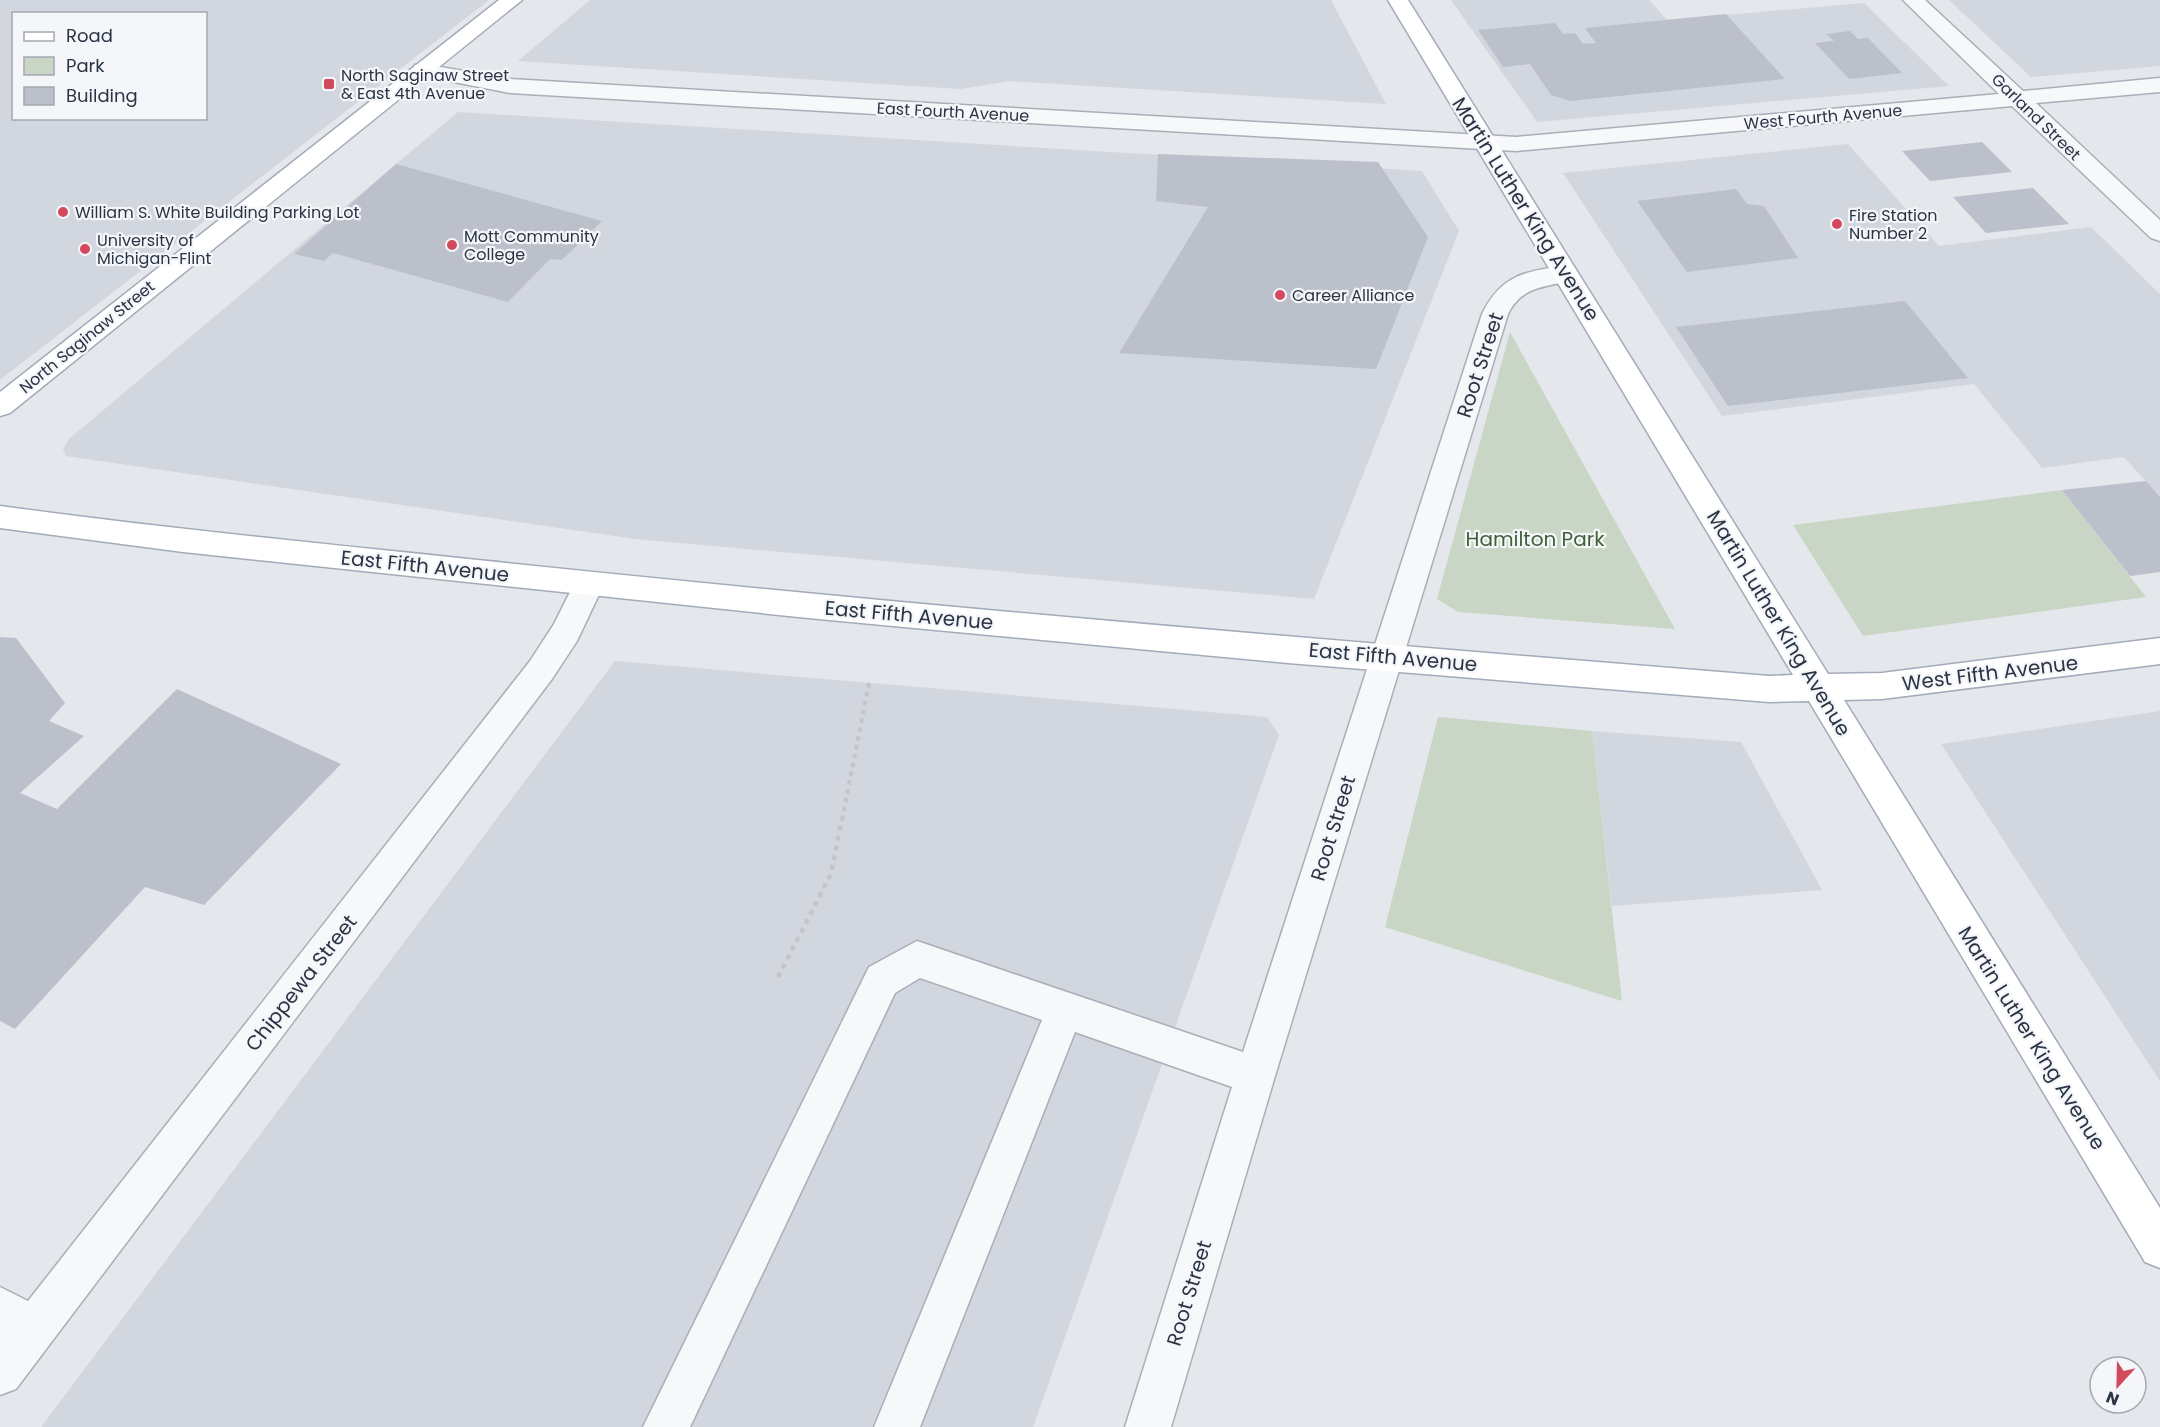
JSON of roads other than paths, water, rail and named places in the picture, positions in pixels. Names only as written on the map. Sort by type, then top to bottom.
[{"type":"main road","name":"North Saginaw Street","points":[[0,406],[512,0]]},
{"type":"main road","name":"Martin Luther King Avenue","points":[[1398,0],[2160,1247]]},
{"type":"main road","name":"East Fifth Avenue","points":[[0,517],[589,584],[984,622],[1760,688],[1819,689]]},
{"type":"main road","name":"West Fifth Avenue","points":[[1819,689],[1932,681],[2160,651]]},
{"type":"street","name":"Garland Street","points":[[1913,0],[2160,233]]},
{"type":"street","name":"East Fourth Avenue","points":[[423,70],[510,86],[1485,142]]},
{"type":"street","name":"West Fourth Avenue","points":[[1485,142],[1560,142],[2160,85]]},
{"type":"street","name":"Root Street","points":[[1148,1427],[1255,1076],[1499,305],[1503,297],[1517,285],[1538,278],[1566,274]]},
{"type":"street","name":"Chippewa Street","points":[[0,1373],[17,1319],[541,670],[566,632],[589,584]]},
{"type":"street","points":[[666,1427],[882,980],[917,959],[1255,1076]]},
{"type":"street","points":[[897,1427],[1065,1010]]},
{"type":"place","name":"North Saginaw Street & East 4th Avenue","points":[[329,84]]},
{"type":"place","name":"William S. White Building Parking Lot","points":[[63,212]]},
{"type":"place","name":"Fire Station Number 2","points":[[1837,224]]},
{"type":"place","name":"Mott Community College","points":[[452,245]]},
{"type":"place","name":"University of Michigan-Flint","points":[[85,249]]},
{"type":"place","name":"Career Alliance","points":[[1280,295]]},
{"type":"park label","name":"Hamilton Park","points":[[1535,539]]}]
